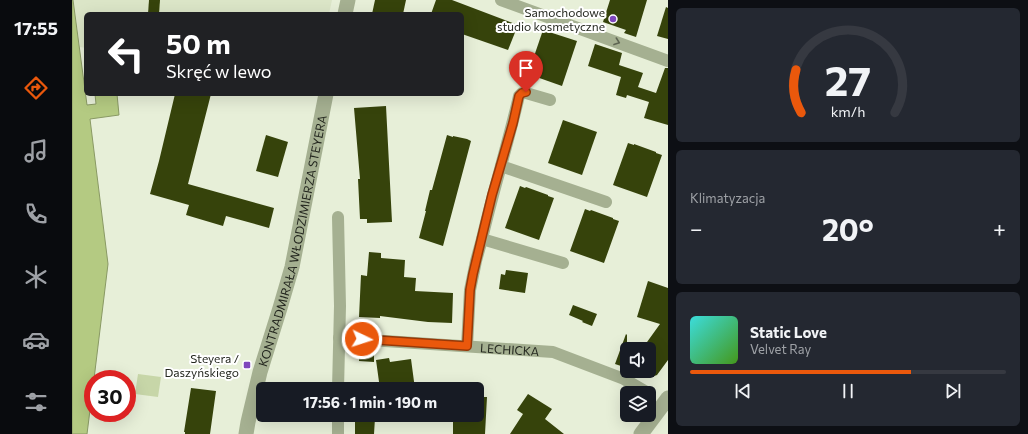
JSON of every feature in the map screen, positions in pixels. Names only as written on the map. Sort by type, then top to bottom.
[{"type":"street","points":[[345,12],[348,0]]},
{"type":"street","points":[[502,0],[668,61]]},
{"type":"street","points":[[467,346],[470,290],[476,261],[519,96],[526,92],[550,100]]},
{"type":"street","name":"KONTRADMIRAŁA WŁODZIMIERZA STEYERA","points":[[246,434],[262,366],[292,267],[326,96]]},
{"type":"street","points":[[501,166],[606,202]]},
{"type":"street","points":[[338,217],[340,306],[338,382]]},
{"type":"street","points":[[482,240],[563,263]]},
{"type":"street","name":"LECHICKA","points":[[339,338],[553,352],[624,378],[637,386]]},
{"type":"street","name":"LECHICKA","points":[[656,396],[666,401]]},
{"type":"street","points":[[641,434],[666,401]]},
{"type":"street","points":[[338,422],[338,434]]},
{"type":"shaded area","points":[[72,0],[84,82],[84,96],[86,96],[87,105],[96,104],[95,96],[117,96],[119,115],[90,119],[108,264],[95,370],[84,370],[84,422],[88,422],[87,434],[72,434]]},
{"type":"shaded area","points":[[73,0],[332,0],[329,12],[84,12],[84,48],[80,47]]},
{"type":"shaded area","points":[[138,374],[161,377],[158,397],[136,394]]},
{"type":"building","points":[[149,0],[160,0],[159,12],[148,12]]},
{"type":"building","points":[[375,0],[406,0],[403,12],[372,12]]},
{"type":"building","points":[[436,0],[452,0],[518,25],[508,50],[464,35],[464,12],[432,12]]},
{"type":"building","points":[[610,0],[647,0],[636,37],[624,33],[626,30],[603,22]]},
{"type":"building","points":[[666,7],[668,8],[668,39],[657,36]]},
{"type":"building","points":[[543,30],[577,41],[562,86],[528,74]]},
{"type":"building","points":[[595,44],[622,53],[619,65],[643,73],[638,87],[656,93],[665,68],[668,68],[668,125],[644,118],[649,102],[627,95],[626,98],[616,95],[621,77],[588,66]]},
{"type":"building","points":[[175,96],[210,96],[188,184],[274,208],[269,228],[226,216],[223,226],[186,215],[189,205],[150,194]]},
{"type":"building","points":[[386,106],[392,222],[367,223],[367,219],[360,219],[358,179],[360,179],[354,108]]},
{"type":"building","points":[[563,120],[597,132],[582,175],[548,163]]},
{"type":"building","points":[[266,135],[288,142],[278,177],[256,171]]},
{"type":"building","points":[[447,135],[471,141],[443,246],[419,238],[430,190],[432,190]]},
{"type":"building","points":[[628,143],[662,155],[647,197],[613,185]]},
{"type":"building","points":[[520,186],[554,198],[539,240],[505,228]]},
{"type":"building","points":[[585,209],[619,221],[604,263],[570,251]]},
{"type":"building","points":[[369,252],[381,253],[381,258],[405,260],[404,277],[416,278],[415,291],[453,293],[452,323],[428,322],[380,316],[380,318],[359,317],[361,275],[367,276]]},
{"type":"building","points":[[506,270],[528,273],[525,293],[499,289],[501,274],[505,275]]},
{"type":"building","points":[[648,281],[668,288],[668,360],[656,375],[656,342],[647,342],[660,324],[637,317]]},
{"type":"building","points":[[573,305],[597,314],[592,326],[569,315]]},
{"type":"building","points":[[626,334],[627,342],[623,342]]},
{"type":"building","points":[[360,350],[374,351],[374,362],[359,361]]},
{"type":"building","points":[[620,350],[620,366],[615,364]]},
{"type":"building","points":[[389,358],[390,362],[411,359],[414,382],[379,382],[376,360]]},
{"type":"building","points":[[191,388],[216,391],[210,434],[185,434],[184,432]]},
{"type":"building","points":[[528,394],[552,409],[545,419],[564,434],[510,434],[523,414],[517,410]]},
{"type":"building","points":[[484,397],[487,397],[485,434],[453,434],[453,422],[484,422]]},
{"type":"building","points":[[355,422],[375,422],[374,434],[355,434]]},
{"type":"place","name":"Samochodowe studio kosmetyczne","points":[[613,19]]},
{"type":"place","name":"Steyera / Daszyńskiego","points":[[247,365]]},
{"type":"route","points":[[362,339],[467,346],[470,290],[476,261],[519,96],[526,92]]}]
